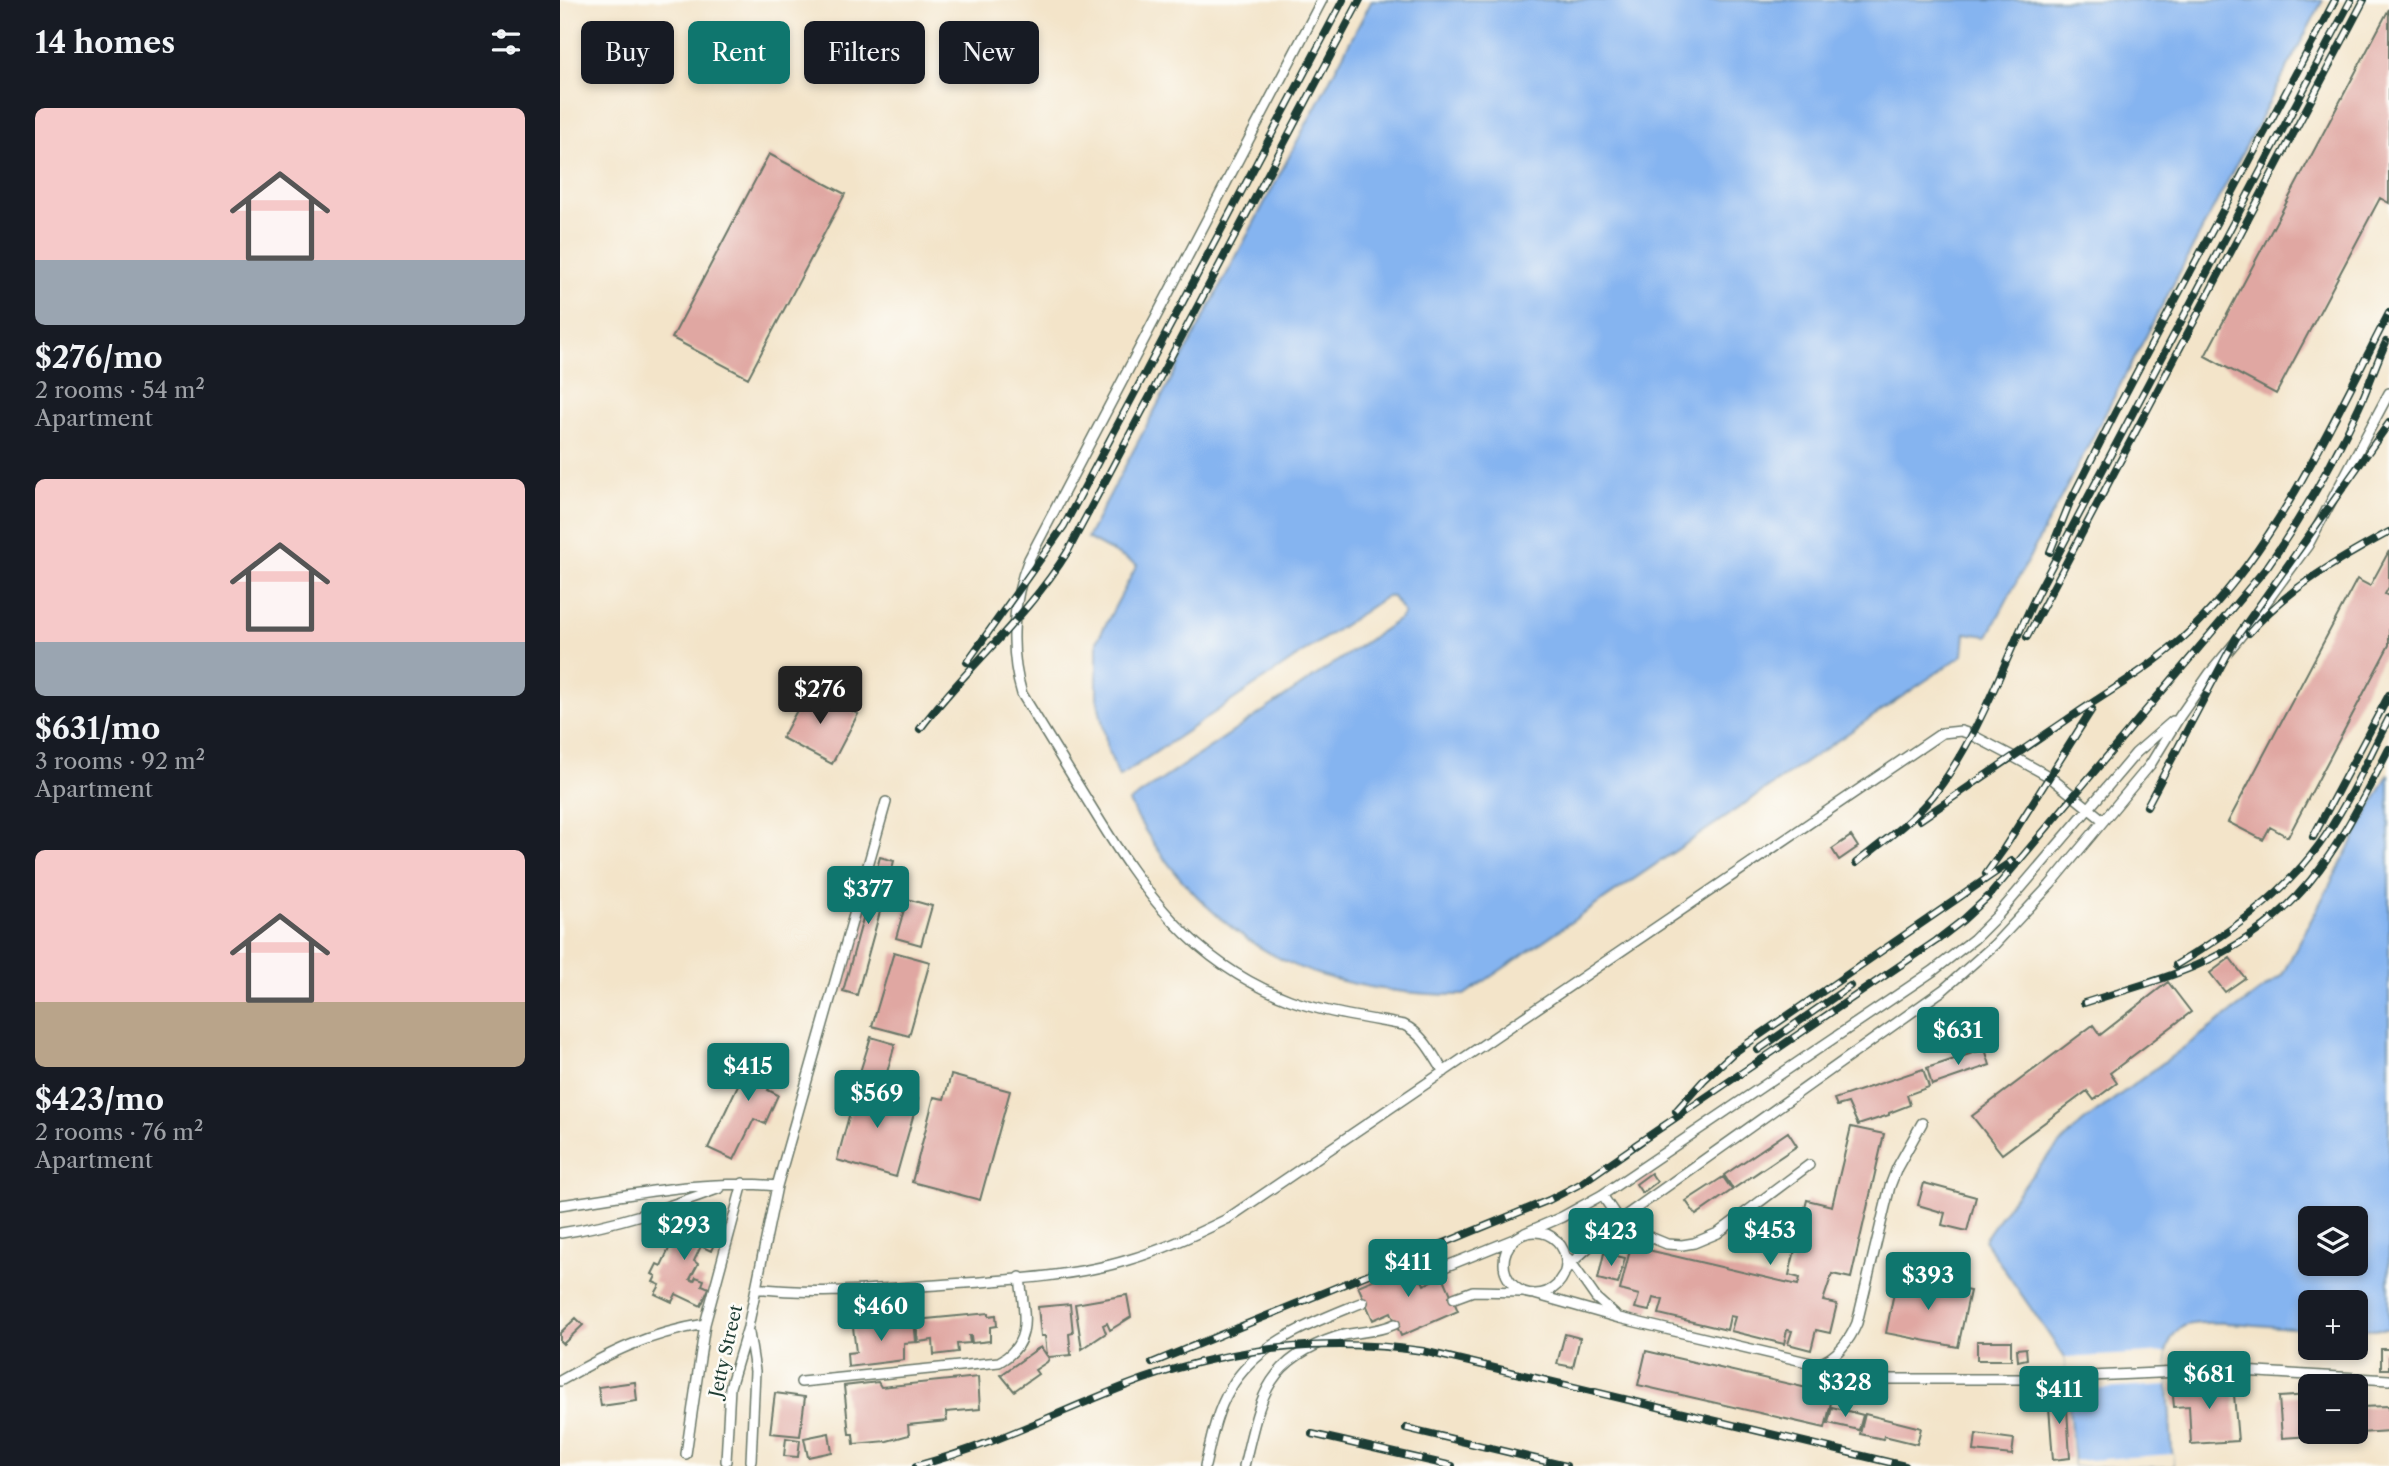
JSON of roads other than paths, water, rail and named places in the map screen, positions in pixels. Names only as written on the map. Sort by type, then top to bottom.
[{"type":"lane","points":[[1321,0],[1028,559],[1014,615],[1017,672],[1022,694],[1121,857],[1154,902],[1183,934],[1221,964],[1255,984],[1291,1000],[1412,1029],[1444,1072]]},
{"type":"lane","points":[[1454,1298],[1473,1291],[1529,1293],[1552,1288],[1572,1263],[1618,1221],[1943,990],[1994,945],[2050,885],[2150,765],[2180,716],[2308,545],[2389,393]]},
{"type":"lane","points":[[1422,1276],[1516,1238],[1602,1195],[1933,971],[1974,939],[2024,886],[2136,754],[2180,716]]},
{"type":"lane","points":[[756,1289],[838,1292],[1020,1277],[1128,1261],[1196,1235],[1227,1219],[1942,733],[1961,731],[1972,735],[2050,777],[2103,820]]},
{"type":"lane","name":"Jetty Street","points":[[726,1461],[730,1387],[748,1327],[776,1186],[886,802]]},
{"type":"lane","points":[[1810,1364],[1827,1361],[1853,1332],[1890,1186],[1922,1123]]},
{"type":"lane","points":[[1602,1195],[1618,1221],[1630,1230],[1667,1244],[1694,1243],[1718,1233],[1810,1165]]},
{"type":"lane","points":[[560,1205],[680,1188],[743,1183],[776,1186]]},
{"type":"lane","points":[[686,1454],[705,1324],[743,1183]]},
{"type":"lane","points":[[561,1233],[595,1228],[670,1207],[728,1185]]},
{"type":"lane","points":[[1525,1233],[1544,1233],[1553,1238],[1596,1298],[1619,1318]]},
{"type":"lane","points":[[1516,1238],[1507,1248],[1504,1269],[1515,1287],[1529,1293],[1619,1318],[1863,1376],[1894,1380],[2062,1378],[2169,1371],[2247,1370],[2389,1380]]},
{"type":"lane","points":[[1559,1282],[1566,1264],[1560,1245]]},
{"type":"lane","points":[[801,1382],[999,1362],[1016,1350],[1023,1337],[1020,1277]]},
{"type":"lane","points":[[1205,1466],[1221,1409],[1229,1389],[1238,1377],[1280,1340],[1363,1302]]},
{"type":"lane","points":[[560,1381],[602,1357],[656,1334],[705,1324]]},
{"type":"lane","points":[[1244,1466],[1261,1399],[1268,1384],[1281,1368],[1329,1340],[1395,1324]]},
{"type":"lane","points":[[748,1327],[755,1371],[751,1461]]},
{"type":"water","points":[[1372,0],[2323,0],[1988,636],[1965,633],[1963,655],[1464,995],[1427,994],[1353,984],[1317,974],[1259,947],[1232,928],[1184,882],[1145,830],[1129,802],[1401,618],[1404,613],[1393,597],[1387,596],[1119,777],[1108,750],[1097,697],[1097,641],[1137,565],[1087,538]]},
{"type":"water","points":[[2389,773],[2389,1329],[2368,1329],[2368,1290],[2298,1290],[2298,1328],[2226,1323],[2184,1326],[2175,1334],[2166,1352],[2173,1466],[2074,1466],[2065,1358],[1984,1240],[2030,1178],[2083,1122],[2282,975]]},
{"type":"railway","points":[[967,662],[1064,526],[1343,0]]},
{"type":"railway","points":[[920,729],[1034,598],[1068,551],[1360,0]]},
{"type":"railway","points":[[2050,552],[2070,502],[2115,413],[2335,0]]},
{"type":"railway","points":[[1856,863],[1918,812],[1936,792],[1966,745],[2038,592],[2351,0]]},
{"type":"railway","points":[[2027,637],[2364,0]]},
{"type":"railway","points":[[1920,820],[2140,671],[2172,647],[2201,620],[2231,586],[2282,512],[2327,433],[2389,313]]},
{"type":"railway","points":[[1634,1146],[1936,941],[1990,895],[2267,567],[2305,509],[2339,449],[2386,342]]},
{"type":"railway","points":[[2147,806],[2236,638],[2389,423]]},
{"type":"railway","points":[[2249,633],[2297,589],[2333,564],[2389,532]]},
{"type":"railway","points":[[2313,837],[2389,695]]},
{"type":"railway","points":[[1986,874],[2092,709]]},
{"type":"railway","points":[[2176,965],[2254,912],[2304,863],[2339,815],[2389,718]]},
{"type":"railway","points":[[2084,1003],[2195,966],[2232,947],[2264,926],[2290,903],[2334,849],[2389,749]]},
{"type":"railway","points":[[1676,1111],[1732,1054],[2012,861]]},
{"type":"railway","points":[[1758,1050],[1850,986]]},
{"type":"railway","points":[[1152,1363],[1549,1200],[1580,1184],[1642,1141]]},
{"type":"railway","points":[[916,1466],[996,1439],[1161,1373],[1197,1363],[1272,1349],[1347,1345],[1423,1351],[1905,1466]]},
{"type":"railway","points":[[1406,1428],[1566,1466]]},
{"type":"railway","points":[[1312,1434],[1452,1466]]}]
